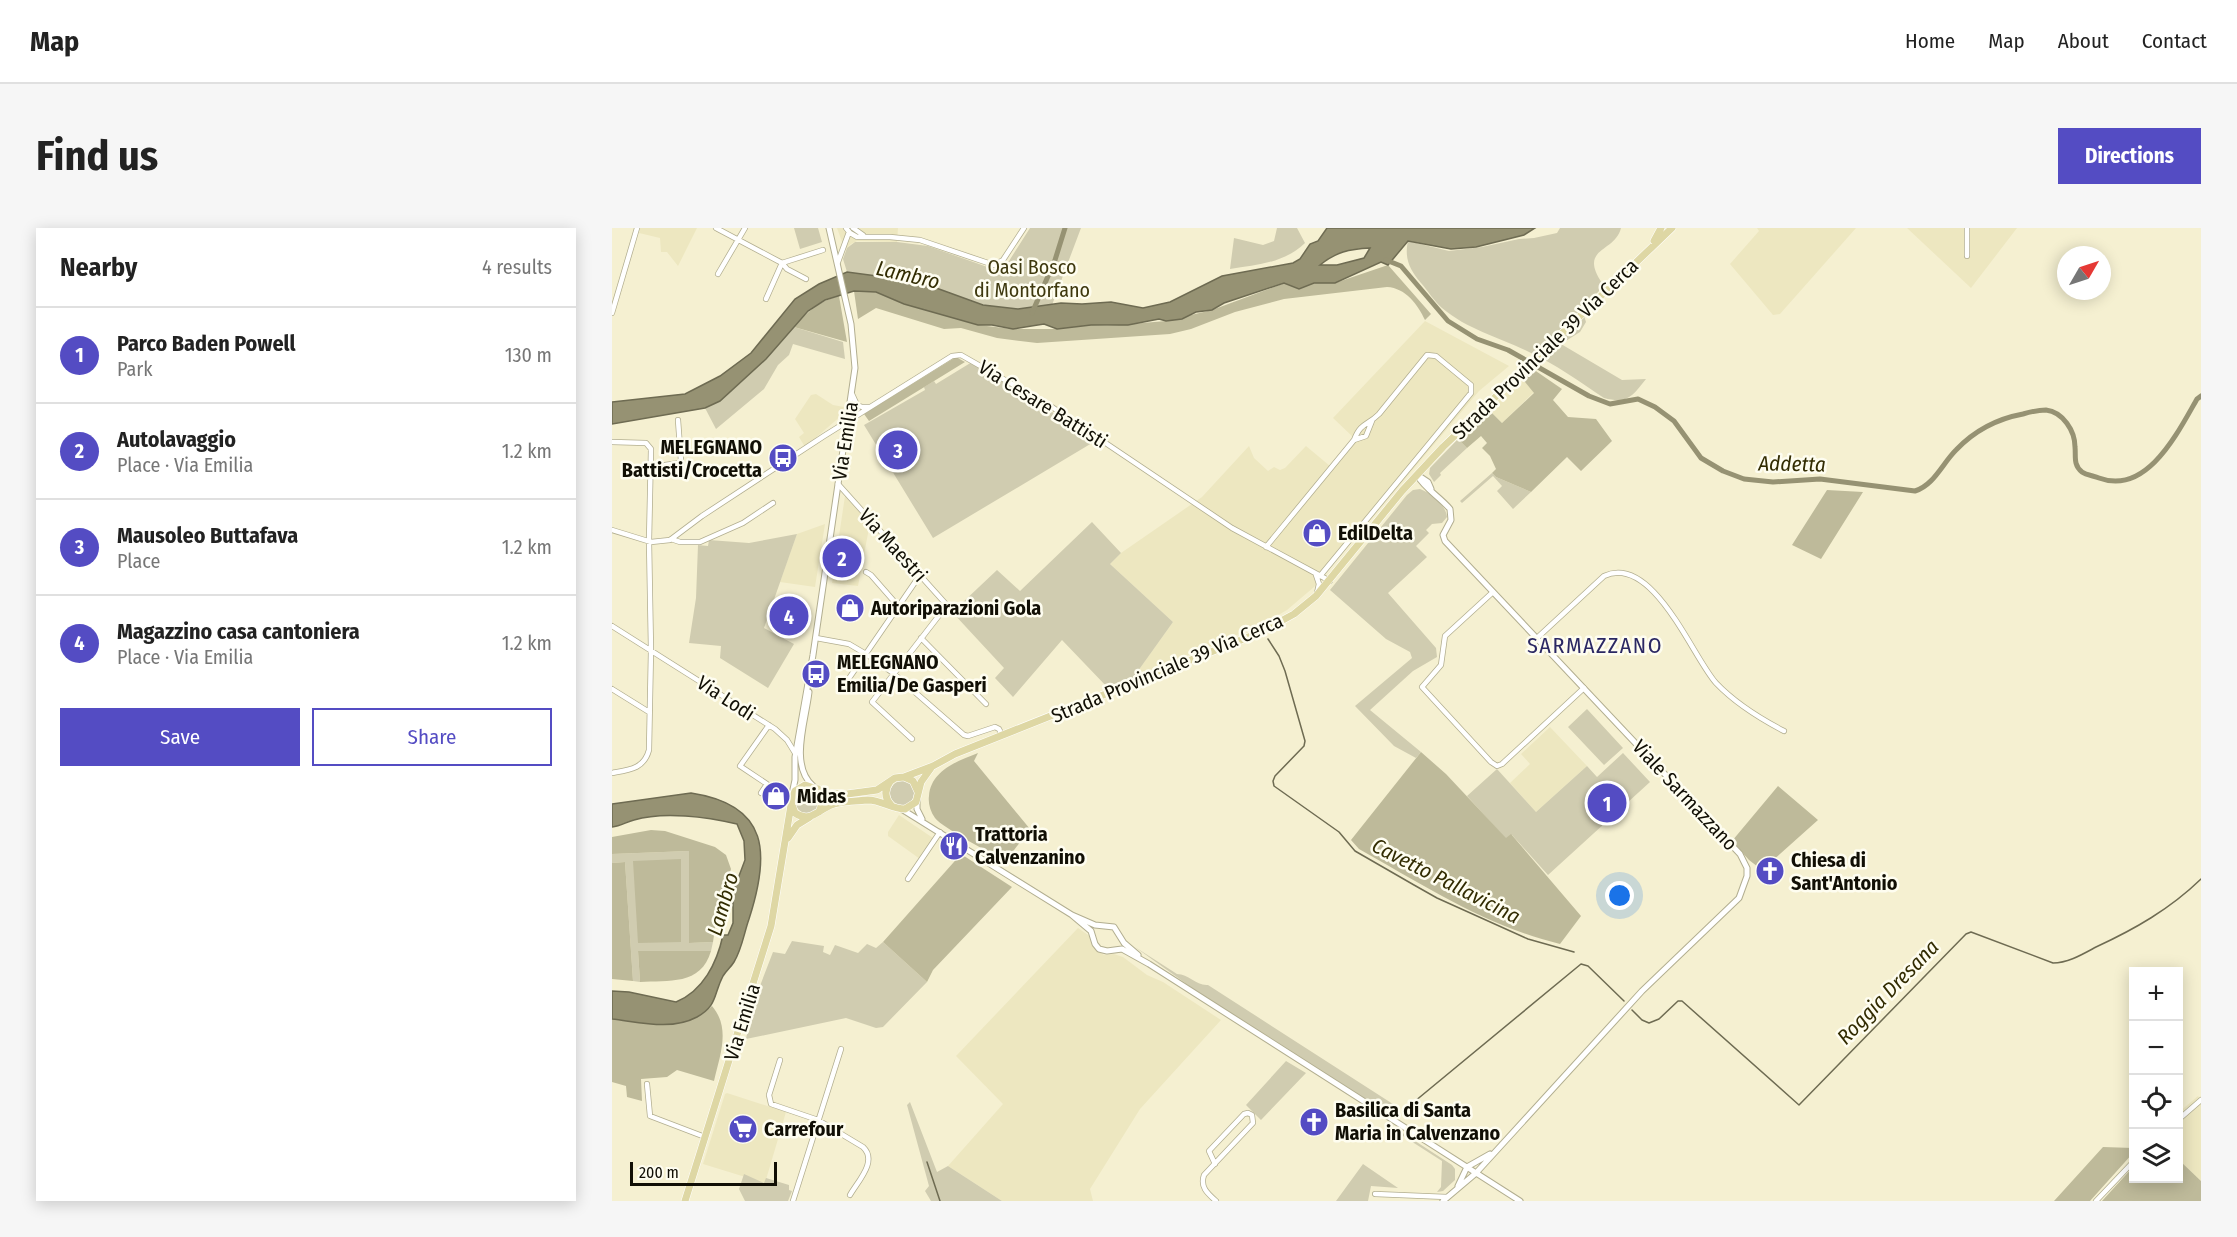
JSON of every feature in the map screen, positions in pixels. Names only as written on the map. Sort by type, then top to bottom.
[{"type":"main road","name":"Strada Provinciale 39 Via Cerca","points":[[1649,248],[1661,228]]},
{"type":"main road","name":"Strada Provinciale 39 Via Cerca","points":[[792,794],[801,786],[815,787],[829,794],[877,790],[891,780],[933,766],[955,754],[1261,632],[1294,614],[1330,581],[1417,475],[1671,228]]},
{"type":"main road","points":[[786,840],[797,825],[833,804],[874,801],[901,809],[911,806],[918,796],[923,779],[933,766]]},
{"type":"main road","points":[[904,777],[913,781],[918,796]]},
{"type":"main road","points":[[891,780],[886,796],[893,806]]},
{"type":"main road","points":[[814,815],[823,801],[815,787]]},
{"type":"main road","points":[[792,794],[791,805],[799,815],[814,815]]},
{"type":"main road","name":"Via Emilia","points":[[685,1201],[771,926],[791,805]]},
{"type":"street","points":[[612,313],[637,228]]},
{"type":"street","points":[[716,228],[782,263],[787,269],[806,279]]},
{"type":"street","points":[[718,274],[745,228]]},
{"type":"street","name":"Via Emilia","points":[[792,794],[795,780],[795,753],[816,638],[852,393],[855,351],[829,228]]},
{"type":"street","points":[[844,246],[857,237],[866,236],[920,240],[994,265],[1003,260],[1024,228]]},
{"type":"street","points":[[1967,228],[1967,256]]},
{"type":"street","points":[[839,268],[850,229]]},
{"type":"street","points":[[850,229],[866,236]]},
{"type":"street","points":[[850,229],[857,237]]},
{"type":"street","points":[[766,299],[782,263],[823,250]]},
{"type":"street","name":"Via Cesare Battisti","points":[[670,539],[871,406],[952,356],[961,355],[1039,399],[1195,503],[1266,547],[1330,581]]},
{"type":"street","points":[[1320,576],[1472,393],[1471,385],[1436,356],[1427,355],[1372,421],[1366,435],[1354,440]]},
{"type":"street","points":[[852,393],[857,405],[865,408],[871,406]]},
{"type":"street","points":[[651,476],[661,475],[665,465],[681,461],[678,420]]},
{"type":"street","points":[[1266,547],[1354,440],[1361,426],[1372,421]]},
{"type":"street","points":[[612,442],[650,445],[651,476],[650,750],[642,763],[635,768],[612,773]]},
{"type":"street","name":"Viale Sarmazzano","points":[[1417,475],[1428,482],[1431,489],[1446,503],[1451,512],[1451,520],[1443,535],[1445,541],[1740,854],[1748,876],[1739,898],[1642,991],[1524,1122],[1491,1154]]},
{"type":"street","name":"Via Maestri","points":[[838,484],[943,600],[945,606],[921,638]]},
{"type":"street","points":[[612,530],[649,541],[662,542],[670,539],[684,543],[704,541],[743,523],[773,503]]},
{"type":"street","points":[[866,572],[899,607]]},
{"type":"street","points":[[1314,573],[1319,584],[1316,596]]},
{"type":"street","points":[[1537,638],[1604,576],[1614,573],[1630,577],[1649,588],[1671,613],[1716,683],[1750,712],[1784,731]]},
{"type":"street","points":[[843,687],[920,575]]},
{"type":"street","points":[[1493,592],[1445,636],[1441,664],[1422,687],[1491,762],[1499,766],[1584,688]]},
{"type":"street","name":"Via Lodi","points":[[612,626],[769,725],[784,737],[795,753]]},
{"type":"street","points":[[816,638],[849,644],[866,654],[893,673],[966,736],[995,727],[1002,735]]},
{"type":"street","points":[[912,739],[872,702],[921,638],[986,704]]},
{"type":"street","name":"Via Emilia","points":[[813,655],[800,760],[803,774],[815,787]]},
{"type":"street","points":[[612,689],[650,712]]},
{"type":"street","points":[[761,793],[767,784],[740,766],[769,725]]},
{"type":"street","points":[[918,796],[919,813],[926,823]]},
{"type":"street","points":[[901,809],[1072,915],[1089,928],[1100,950],[1123,950],[1149,964],[1520,1201]]},
{"type":"street","points":[[908,879],[940,832]]},
{"type":"street","points":[[1072,915],[1092,924],[1113,926],[1125,944],[1149,964]]},
{"type":"street","points":[[1094,937],[1097,929],[1103,925]]},
{"type":"street","points":[[1113,950],[1119,944],[1120,934]]},
{"type":"street","points":[[793,1201],[841,1049]]},
{"type":"street","points":[[780,1060],[768,1095],[769,1101],[774,1105],[818,1120],[863,1146],[868,1152],[869,1163],[850,1195]]},
{"type":"street","points":[[647,1084],[650,1116],[705,1137]]},
{"type":"street","points":[[2183,1116],[2201,1100]]},
{"type":"street","points":[[1215,1164],[1209,1151],[1244,1114],[1252,1115],[1253,1123],[1215,1164],[1204,1175],[1202,1181],[1204,1189],[1216,1201]]},
{"type":"street","points":[[1455,1190],[1467,1167],[1491,1154]]},
{"type":"street","points":[[1375,1194],[1445,1199],[1476,1173],[1491,1154]]},
{"type":"street","points":[[2096,1201],[2129,1165]]},
{"type":"shaded area","points":[[640,228],[697,228],[678,266],[667,252],[661,252],[660,238],[639,233]]},
{"type":"shaded area","points":[[837,228],[898,228],[897,242],[857,241],[845,250]]},
{"type":"shaded area","points":[[1327,228],[1535,228],[1524,235],[1476,247],[1451,249],[1408,241],[1388,265],[1381,262],[1335,283],[1314,283],[1299,289],[1284,283],[1224,303],[1212,310],[1196,312],[1182,319],[1166,321],[1159,319],[1128,325],[1091,325],[1057,329],[1044,324],[1013,329],[978,325],[904,304],[876,292],[854,291],[825,300],[808,311],[766,359],[720,401],[705,408],[612,424],[612,402],[685,394],[720,376],[751,353],[795,299],[819,284],[847,272],[907,280],[983,305],[1018,309],[1061,303],[1111,302],[1143,308],[1170,302],[1222,276],[1293,263],[1300,259],[1310,244],[1318,241]],"holes":[[[1370,248],[1364,258],[1337,265],[1320,265],[1343,252]]]},
{"type":"shaded area","points":[[1757,228],[1856,228],[1780,314],[1773,315],[1730,264],[1759,231]]},
{"type":"shaded area","points":[[1907,228],[2017,228],[1971,288]]},
{"type":"shaded area","points":[[1388,265],[1431,314],[1425,320],[1415,303],[1406,294],[1387,287],[1284,299],[1235,312],[1191,329],[1170,334],[1037,343],[997,338],[961,328],[944,329],[876,308],[858,319],[854,291],[876,292],[904,304],[978,325],[1013,329],[1057,329],[1166,321],[1212,310],[1285,283],[1335,283]]},
{"type":"shaded area","points":[[839,296],[847,342],[794,327],[814,308]]},
{"type":"shaded area","points":[[1425,321],[1509,366],[1479,391],[1314,587],[1287,610],[1261,625],[1133,678],[1173,622],[1110,564],[1121,553],[1202,497],[1249,446],[1254,458],[1268,471],[1274,467],[1280,470],[1285,468],[1306,446],[1330,466],[1353,437],[1333,418]]},
{"type":"shaded area","points":[[956,357],[965,362],[869,421],[864,414]]},
{"type":"shaded area","points":[[1530,367],[1562,389],[1553,400],[1568,417],[1596,419],[1612,441],[1581,471],[1567,457],[1531,492],[1496,477],[1492,473],[1496,469],[1490,456],[1482,448],[1487,443],[1481,436],[1467,448],[1458,439],[1488,409],[1502,423],[1534,393],[1521,377]]},
{"type":"shaded area","points":[[1521,377],[1534,392],[1502,423],[1488,409]]},
{"type":"shaded area","points":[[816,394],[833,405],[844,407],[842,415],[805,447],[799,437],[804,433],[795,419],[811,395]]},
{"type":"shaded area","points":[[1827,490],[1863,492],[1821,559],[1792,545]]},
{"type":"shaded area","points":[[845,496],[870,523],[858,586],[832,583]]},
{"type":"shaded area","points":[[825,524],[815,587],[780,582],[797,534]]},
{"type":"shaded area","points":[[1550,727],[1587,766],[1536,812],[1510,783],[1530,764],[1521,754]]},
{"type":"shaded area","points":[[1421,752],[1446,774],[1506,838],[1511,834],[1581,916],[1560,944],[1507,927],[1456,904],[1359,849],[1351,840]]},
{"type":"shaded area","points":[[978,753],[974,761],[1030,829],[1005,862],[940,823],[930,807],[931,787],[940,773],[954,763]]},
{"type":"shaded area","points":[[1778,786],[1818,820],[1762,870],[1749,860],[1732,841]]},
{"type":"shaded area","points":[[691,793],[717,799],[736,809],[750,821],[758,836],[761,854],[760,874],[741,946],[734,962],[723,976],[712,1004],[697,1017],[666,1025],[612,1019],[612,991],[629,992],[676,1002],[694,991],[713,966],[723,935],[728,935],[733,923],[733,892],[745,860],[744,841],[737,824],[672,815],[646,817],[612,827],[612,804]]},
{"type":"shaded area","points":[[899,815],[933,838],[920,859],[888,836],[888,832]]},
{"type":"shaded area","points":[[651,830],[665,831],[715,847],[726,855],[731,869],[717,915],[713,942],[689,943],[689,851],[612,854],[612,837]]},
{"type":"shaded area","points":[[961,854],[1012,887],[933,970],[927,982],[883,942]]},
{"type":"shaded area","points":[[681,859],[681,942],[638,943],[633,861]]},
{"type":"shaded area","points":[[625,862],[633,981],[612,979],[612,863]]},
{"type":"shaded area","points":[[1078,928],[1091,937],[1092,945],[1096,950],[1104,955],[1114,954],[1123,957],[1147,975],[1163,982],[1221,1020],[1140,1109],[1090,1189],[1093,1201],[1002,1201],[948,1166],[1003,1104],[956,1056]]},
{"type":"shaded area","points":[[638,951],[711,951],[700,970],[692,976],[672,981],[640,982]]},
{"type":"shaded area","points":[[712,1006],[718,1014],[723,1033],[714,1081],[677,1070],[667,1077],[641,1079],[642,1101],[627,1097],[626,1086],[612,1082],[612,1018],[651,1023],[677,1023],[690,1020]]},
{"type":"shaded area","points":[[727,1093],[786,1112],[765,1183],[703,1164]]},
{"type":"shaded area","points":[[2198,1096],[2201,1100],[2201,1181],[2183,1164],[2183,1109]]},
{"type":"shaded area","points":[[2103,1147],[2129,1148],[2129,1157],[2090,1201],[2054,1201]]},
{"type":"shaded area","points":[[2183,1164],[2201,1181],[2201,1201],[2102,1201],[2129,1171],[2129,1183],[2183,1183]]},
{"type":"green space","points":[[794,228],[818,228],[822,242],[800,249]]},
{"type":"green space","name":"Oasi Bosco di Montorfano","points":[[1030,228],[1081,228],[1052,305],[1018,309],[983,305],[907,280],[847,272],[843,259],[847,248],[855,242],[897,242],[928,246],[996,270],[1009,261]]},
{"type":"green space","points":[[1277,228],[1297,228],[1305,243],[1279,259],[1230,269],[1234,238],[1263,245],[1274,241]]},
{"type":"green space","points":[[1560,228],[1621,228],[1612,242],[1596,256],[1594,263],[1602,283],[1599,291],[1582,309],[1586,322],[1580,332],[1561,344],[1622,380],[1646,379],[1628,398],[1612,400],[1604,398],[1539,357],[1473,328],[1452,316],[1439,305],[1417,278],[1407,259],[1408,241],[1449,251],[1534,238],[1557,233]]},
{"type":"green space","points":[[794,327],[843,342],[845,359],[793,344],[789,355],[778,365],[764,389],[716,429],[705,408],[742,382]]},
{"type":"green space","points":[[972,362],[1097,440],[933,538],[864,425],[925,390],[924,387],[934,381],[936,384]]},
{"type":"green space","points":[[1458,439],[1467,448],[1440,473],[1441,475],[1434,482],[1429,474],[1430,468]]},
{"type":"green space","points":[[1492,473],[1496,477],[1531,492],[1513,509],[1497,491],[1502,486],[1493,476],[1462,503],[1460,501]]},
{"type":"green space","points":[[1420,489],[1437,500],[1444,508],[1447,517],[1442,523],[1432,524],[1426,530],[1429,533],[1416,546],[1427,557],[1388,593],[1436,648],[1437,657],[1413,671],[1370,710],[1421,752],[1416,758],[1394,746],[1355,706],[1412,658],[1410,652],[1386,639],[1330,590],[1407,495],[1413,490]]},
{"type":"green space","points":[[1092,522],[1121,553],[1110,564],[1173,622],[1133,678],[1108,688],[1062,640],[1013,697],[995,678],[1004,668],[953,613],[956,610],[951,605],[961,604],[997,570],[1020,591]]},
{"type":"green space","points":[[797,534],[764,628],[794,644],[768,688],[720,658],[721,646],[689,643],[696,598],[698,545],[708,546],[709,540],[749,543]]},
{"type":"green space","points":[[1587,709],[1623,748],[1604,765],[1568,727]]},
{"type":"green space","points":[[1623,753],[1650,782],[1548,875],[1512,835],[1506,839],[1467,796],[1497,769],[1536,812],[1587,766],[1597,777]]},
{"type":"green space","points":[[897,781],[907,781],[914,788],[914,798],[907,805],[897,805],[890,798],[890,788]]},
{"type":"green space","points":[[802,789],[812,789],[819,796],[819,806],[812,813],[802,813],[795,806],[795,796]]},
{"type":"green space","points":[[689,851],[689,943],[713,942],[711,951],[638,951],[640,982],[633,981],[625,862],[612,863],[612,854]]},
{"type":"green space","points":[[792,941],[824,946],[823,952],[830,955],[835,945],[858,953],[867,944],[876,948],[883,942],[927,982],[883,1027],[876,1028],[846,1018],[746,1039],[753,1004],[773,952],[785,954]]},
{"type":"green space","points":[[1135,947],[1177,974],[1208,985],[1396,1106],[1387,1113],[1213,1003]]},
{"type":"green space","points":[[1286,1061],[1306,1073],[1261,1120],[1246,1105]]},
{"type":"green space","points":[[910,1102],[937,1172],[948,1166],[1002,1201],[931,1201],[925,1191],[929,1186],[907,1105]]},
{"type":"green space","points":[[1392,1126],[1452,1165],[1455,1169],[1455,1180],[1443,1191],[1437,1192],[1441,1187],[1442,1161],[1389,1127]]},
{"type":"green space","points":[[1363,1164],[1398,1188],[1371,1186],[1368,1201],[1336,1201]]},
{"type":"green space","points":[[744,1174],[764,1183],[766,1178],[789,1185],[789,1190],[792,1191],[788,1201],[745,1201],[739,1189]]},
{"type":"waterway","points":[[1032,313],[1055,260],[1065,228]]},
{"type":"waterway","name":"Addetta","points":[[1386,260],[1401,266],[1448,321],[1477,339],[1508,350],[1589,396],[1610,404],[1638,399],[1655,407],[1674,421],[1701,458],[1723,471],[1744,479],[1773,482],[1820,479],[1915,491],[1927,484],[1956,450],[1986,426],[2004,419],[2046,410],[2058,414],[2067,423],[2073,435],[2076,463],[2079,469],[2088,475],[2116,481],[2132,478],[2146,470],[2159,458],[2201,396]]},
{"type":"waterway","name":"Cavetto Pallavicina","points":[[1268,639],[1285,671],[1305,741],[1304,746],[1275,776],[1274,786],[1339,832],[1355,851],[1437,898],[1528,939],[1574,952]]},
{"type":"waterway","name":"Roggia Dresana","points":[[1632,1010],[1642,1020],[1649,1023],[1659,1019],[1678,1001],[1682,1001],[1799,1105],[1966,934],[1971,932],[2053,963],[2064,961],[2081,955],[2152,918],[2201,879]]},
{"type":"waterway","name":"Roggia Dresana","points":[[1403,1111],[1581,964],[1588,966],[1624,1001]]},
{"type":"waterway","name":"Roggia Dresana","points":[[927,1162],[940,1201]]},
{"type":"place","name":"Mausoleo Buttafava","points":[[898,450]]},
{"type":"place","name":"MELEGNANO Battisti/Crocetta","points":[[783,458]]},
{"type":"place","name":"EdilDelta","points":[[1317,533]]},
{"type":"place","name":"Autolavaggio","points":[[842,558]]},
{"type":"place","name":"Autoriparazioni Gola","points":[[850,608]]},
{"type":"place","name":"Magazzino casa cantoniera","points":[[789,616]]},
{"type":"place","name":"MELEGNANO Emilia/De Gasperi","points":[[816,674]]},
{"type":"place","name":"Midas","points":[[776,796]]},
{"type":"place","name":"Parco Baden Powell","points":[[1607,803]]},
{"type":"place","name":"Trattoria Calvenzanino","points":[[954,846]]},
{"type":"place","name":"Chiesa di Sant'Antonio","points":[[1770,871]]},
{"type":"place","name":"Basilica di Santa Maria in Calvenzano","points":[[1314,1122]]},
{"type":"place","name":"Carrefour","points":[[743,1129]]},
{"type":"district","name":"SARMAZZANO","points":[[1595,645]]},
{"type":"water label","name":"Lambro","points":[[908,275]]},
{"type":"water label","name":"Lambro","points":[[723,904]]}]
